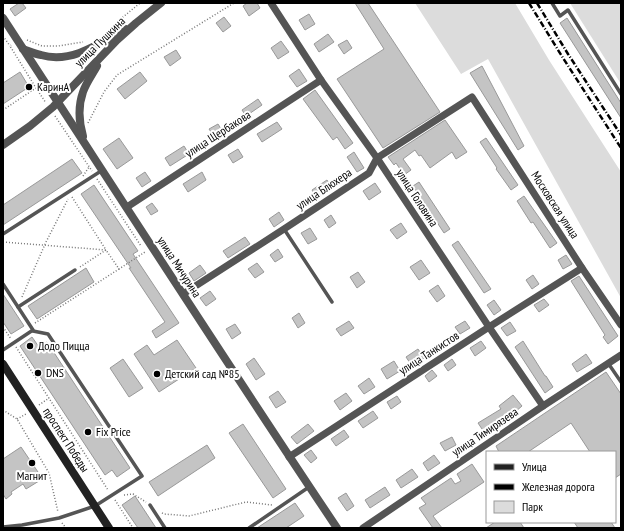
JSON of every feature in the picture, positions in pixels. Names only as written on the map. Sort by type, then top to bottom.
[{"type":"main road","name":"проспект Победы","points":[[3,364],[109,528]]},
{"type":"street","name":"улица Пушкина","points":[[3,145],[44,115],[136,23],[161,3]]},
{"type":"street","name":"улица Головина","points":[[271,3],[321,80],[378,158],[543,406]]},
{"type":"street","name":"улица Мичурина","points":[[3,18],[289,457],[337,528]]},
{"type":"street","points":[[23,49],[42,56],[55,57],[74,55],[91,48],[136,23]]},
{"type":"street","points":[[87,147],[79,120],[79,108],[83,91],[103,55]]},
{"type":"street","name":"улица Щербакова","points":[[127,207],[321,80]]},
{"type":"street","name":"улица Блюхера","points":[[183,294],[369,173],[378,158],[472,97]]},
{"type":"street","name":"Московская улица","points":[[472,97],[582,268],[621,325]]},
{"type":"street","name":"улица Танкистов","points":[[289,457],[582,268]]},
{"type":"street","name":"улица Тимирязева","points":[[363,528],[621,355]]},
{"type":"lane","points":[[552,3],[560,16],[568,10],[621,94]]},
{"type":"lane","points":[[3,234],[101,169]]},
{"type":"lane","points":[[284,229],[332,302]]},
{"type":"lane","points":[[18,307],[75,270]]},
{"type":"lane","points":[[3,284],[33,331]]},
{"type":"lane","points":[[3,350],[33,331],[48,334],[142,476],[95,506],[59,518],[22,527],[3,526]]},
{"type":"lane","points":[[608,363],[621,382]]},
{"type":"lane","points":[[249,528],[309,487]]},
{"type":"lane","points":[[150,505],[165,528]]},
{"type":"path","points":[[110,28],[140,3]]},
{"type":"path","points":[[86,128],[104,92],[117,75],[234,3]]},
{"type":"path","points":[[3,36],[36,88],[3,110]]},
{"type":"path","points":[[10,46],[22,39],[42,46],[58,46],[88,42]]},
{"type":"path","points":[[76,187],[89,167]]},
{"type":"path","points":[[92,172],[101,169]]},
{"type":"path","points":[[18,307],[45,245],[70,195],[119,269]]},
{"type":"path","points":[[3,242],[106,250]]},
{"type":"path","points":[[30,326],[145,252]]},
{"type":"path","points":[[3,327],[133,528]]},
{"type":"path","points":[[3,410],[17,419],[49,473],[59,518],[66,528]]},
{"type":"path","points":[[164,514],[189,516],[246,502],[275,505]]},
{"type":"green space","points":[[415,3],[515,3],[549,60],[621,172],[621,298],[488,59],[461,74]]},
{"type":"green space","points":[[570,3],[621,3],[621,84]]},
{"type":"building","points":[[19,3],[22,3],[26,8],[15,16],[10,9]]},
{"type":"building","points":[[247,3],[257,3],[260,8],[249,16],[243,6]]},
{"type":"building","points":[[355,3],[368,3],[440,112],[383,148],[337,79],[384,49]]},
{"type":"building","points":[[309,14],[315,24],[305,30],[299,20]]},
{"type":"building","points":[[224,17],[231,26],[223,32],[216,23]]},
{"type":"building","points":[[567,18],[621,103],[621,118],[560,23]]},
{"type":"building","points":[[328,34],[334,42],[319,52],[314,44]]},
{"type":"building","points":[[347,40],[352,48],[344,54],[338,45]]},
{"type":"building","points":[[281,41],[289,52],[278,59],[271,48]]},
{"type":"building","points":[[176,50],[181,58],[170,66],[164,57]]},
{"type":"building","points":[[482,66],[524,146],[518,150],[470,73]]},
{"type":"building","points":[[299,69],[307,81],[297,87],[289,76]]},
{"type":"building","points":[[20,72],[29,87],[3,104],[3,83]]},
{"type":"building","points":[[140,72],[147,81],[125,99],[117,89]]},
{"type":"building","points":[[315,90],[353,143],[345,149],[337,137],[333,140],[303,99]]},
{"type":"building","points":[[258,99],[262,105],[246,116],[242,110]]},
{"type":"building","points":[[445,120],[467,152],[456,159],[452,152],[430,168],[421,155],[419,156],[415,150],[403,159],[411,170],[404,175],[396,163],[394,165],[388,157]]},
{"type":"building","points":[[277,122],[282,129],[262,142],[257,134]]},
{"type":"building","points":[[218,124],[223,132],[215,138],[209,129]]},
{"type":"building","points":[[119,138],[133,158],[117,169],[103,149]]},
{"type":"building","points":[[486,138],[518,185],[511,190],[496,169],[497,168],[480,142]]},
{"type":"building","points":[[184,146],[189,154],[170,166],[165,158]]},
{"type":"building","points":[[238,149],[243,157],[233,163],[228,155]]},
{"type":"building","points":[[354,152],[364,168],[357,172],[347,157]]},
{"type":"building","points":[[72,159],[82,173],[3,225],[3,205]]},
{"type":"building","points":[[145,172],[151,181],[142,187],[136,178]]},
{"type":"building","points":[[202,172],[206,180],[188,192],[183,184]]},
{"type":"building","points":[[327,180],[332,188],[317,198],[312,190]]},
{"type":"building","points":[[419,182],[450,229],[444,233],[413,186]]},
{"type":"building","points":[[375,183],[381,192],[369,200],[363,191]]},
{"type":"building","points":[[94,185],[138,251],[133,254],[179,323],[156,338],[152,331],[165,322],[129,268],[131,268],[81,194]]},
{"type":"building","points":[[524,196],[557,243],[550,248],[517,201]]},
{"type":"building","points":[[152,203],[158,211],[151,215],[146,207]]},
{"type":"building","points":[[279,212],[284,220],[274,227],[269,219]]},
{"type":"building","points":[[331,215],[336,223],[329,228],[324,220]]},
{"type":"building","points":[[401,223],[407,232],[397,239],[390,230]]},
{"type":"building","points":[[310,228],[317,239],[308,244],[301,233]]},
{"type":"building","points":[[245,237],[250,244],[228,258],[223,251]]},
{"type":"building","points":[[458,241],[491,289],[484,293],[452,245]]},
{"type":"building","points":[[278,249],[283,257],[275,262],[270,255]]},
{"type":"building","points":[[566,255],[572,264],[563,269],[558,260]]},
{"type":"building","points":[[421,260],[430,273],[419,280],[410,267]]},
{"type":"building","points":[[257,263],[264,272],[255,278],[248,269]]},
{"type":"building","points":[[200,265],[206,273],[194,281],[189,273]]},
{"type":"building","points":[[86,268],[94,282],[37,319],[28,306]]},
{"type":"building","points":[[358,272],[365,282],[357,288],[350,277]]},
{"type":"building","points":[[533,275],[539,284],[532,289],[526,280]]},
{"type":"building","points":[[579,276],[618,336],[608,344],[603,337],[605,335],[571,281]]},
{"type":"building","points":[[438,285],[445,296],[437,302],[429,291]]},
{"type":"building","points":[[210,291],[216,299],[206,306],[200,298]]},
{"type":"building","points":[[3,294],[24,326],[11,334],[3,322]]},
{"type":"building","points":[[544,299],[549,305],[539,312],[534,305]]},
{"type":"building","points":[[494,300],[501,310],[494,315],[487,305]]},
{"type":"building","points":[[299,313],[305,323],[298,328],[292,318]]},
{"type":"building","points":[[349,321],[354,328],[341,336],[336,329]]},
{"type":"building","points":[[465,321],[470,328],[460,334],[455,327]]},
{"type":"building","points":[[510,322],[516,331],[507,336],[501,328]]},
{"type":"building","points":[[235,324],[241,333],[232,339],[226,329]]},
{"type":"building","points":[[32,337],[39,347],[47,342],[130,468],[117,477],[112,470],[105,475],[20,346]]},
{"type":"building","points":[[177,340],[196,368],[159,392],[134,354],[147,345],[154,355]]},
{"type":"building","points":[[481,341],[486,348],[475,356],[470,348]]},
{"type":"building","points":[[523,341],[553,387],[545,393],[515,347]]},
{"type":"building","points":[[418,349],[424,358],[412,366],[406,357]]},
{"type":"building","points":[[586,354],[592,363],[577,372],[572,364]]},
{"type":"building","points":[[254,358],[265,374],[256,380],[246,364]]},
{"type":"building","points":[[123,359],[143,388],[129,397],[110,368]]},
{"type":"building","points":[[452,359],[456,365],[448,371],[444,365]]},
{"type":"building","points":[[394,361],[400,371],[387,379],[381,369]]},
{"type":"building","points":[[432,370],[437,376],[429,382],[425,376]]},
{"type":"building","points":[[606,372],[621,394],[621,474],[616,477],[616,451],[589,451],[571,423],[529,451],[498,451],[496,446]]},
{"type":"building","points":[[369,378],[375,387],[364,394],[358,386]]},
{"type":"building","points":[[278,391],[286,402],[276,408],[269,397]]},
{"type":"building","points":[[346,393],[352,401],[340,410],[334,401]]},
{"type":"building","points":[[513,395],[522,406],[508,418],[484,432],[478,423],[501,409],[499,406]]},
{"type":"building","points":[[397,396],[401,402],[391,409],[387,402]]},
{"type":"building","points":[[373,411],[378,418],[363,428],[358,421]]},
{"type":"building","points":[[243,424],[286,489],[273,498],[229,433]]},
{"type":"building","points":[[308,424],[314,431],[297,444],[291,437]]},
{"type":"building","points":[[344,430],[349,437],[336,446],[331,439]]},
{"type":"building","points":[[452,437],[456,445],[445,451],[440,443]]},
{"type":"building","points":[[207,445],[215,458],[158,496],[149,482]]},
{"type":"building","points":[[21,447],[38,472],[34,474],[39,481],[26,489],[23,484],[11,492],[12,494],[6,499],[3,494],[3,459]]},
{"type":"building","points":[[311,450],[317,458],[311,463],[304,455]]},
{"type":"building","points":[[434,455],[440,463],[428,471],[423,463]]},
{"type":"building","points":[[472,464],[484,482],[433,516],[442,528],[433,528],[419,508],[426,504],[421,498],[451,478],[455,484],[461,481],[457,474]]},
{"type":"building","points":[[412,469],[418,477],[401,488],[396,480]]},
{"type":"building","points":[[385,487],[390,495],[370,508],[365,500]]},
{"type":"building","points":[[346,493],[354,506],[347,511],[338,498]]},
{"type":"building","points":[[135,496],[156,528],[138,528],[122,505]]},
{"type":"building","points":[[295,503],[304,516],[286,528],[257,528]]},
{"type":"building","points":[[494,523],[521,523],[524,528],[486,528]]},
{"type":"building","points":[[575,523],[612,523],[615,528],[578,528]]},
{"type":"railway","points":[[529,3],[621,148]]},
{"type":"railway","points":[[537,3],[568,54],[621,135]]},
{"type":"place","name":"КаринА","points":[[29,87]]},
{"type":"place","name":"Додо Пицца","points":[[30,346]]},
{"type":"place","name":"DNS","points":[[38,373]]},
{"type":"place","name":"Детский сад №85","points":[[157,374]]},
{"type":"place","name":"Fix Price","points":[[88,432]]},
{"type":"place","name":"Магнит","points":[[32,463]]}]
